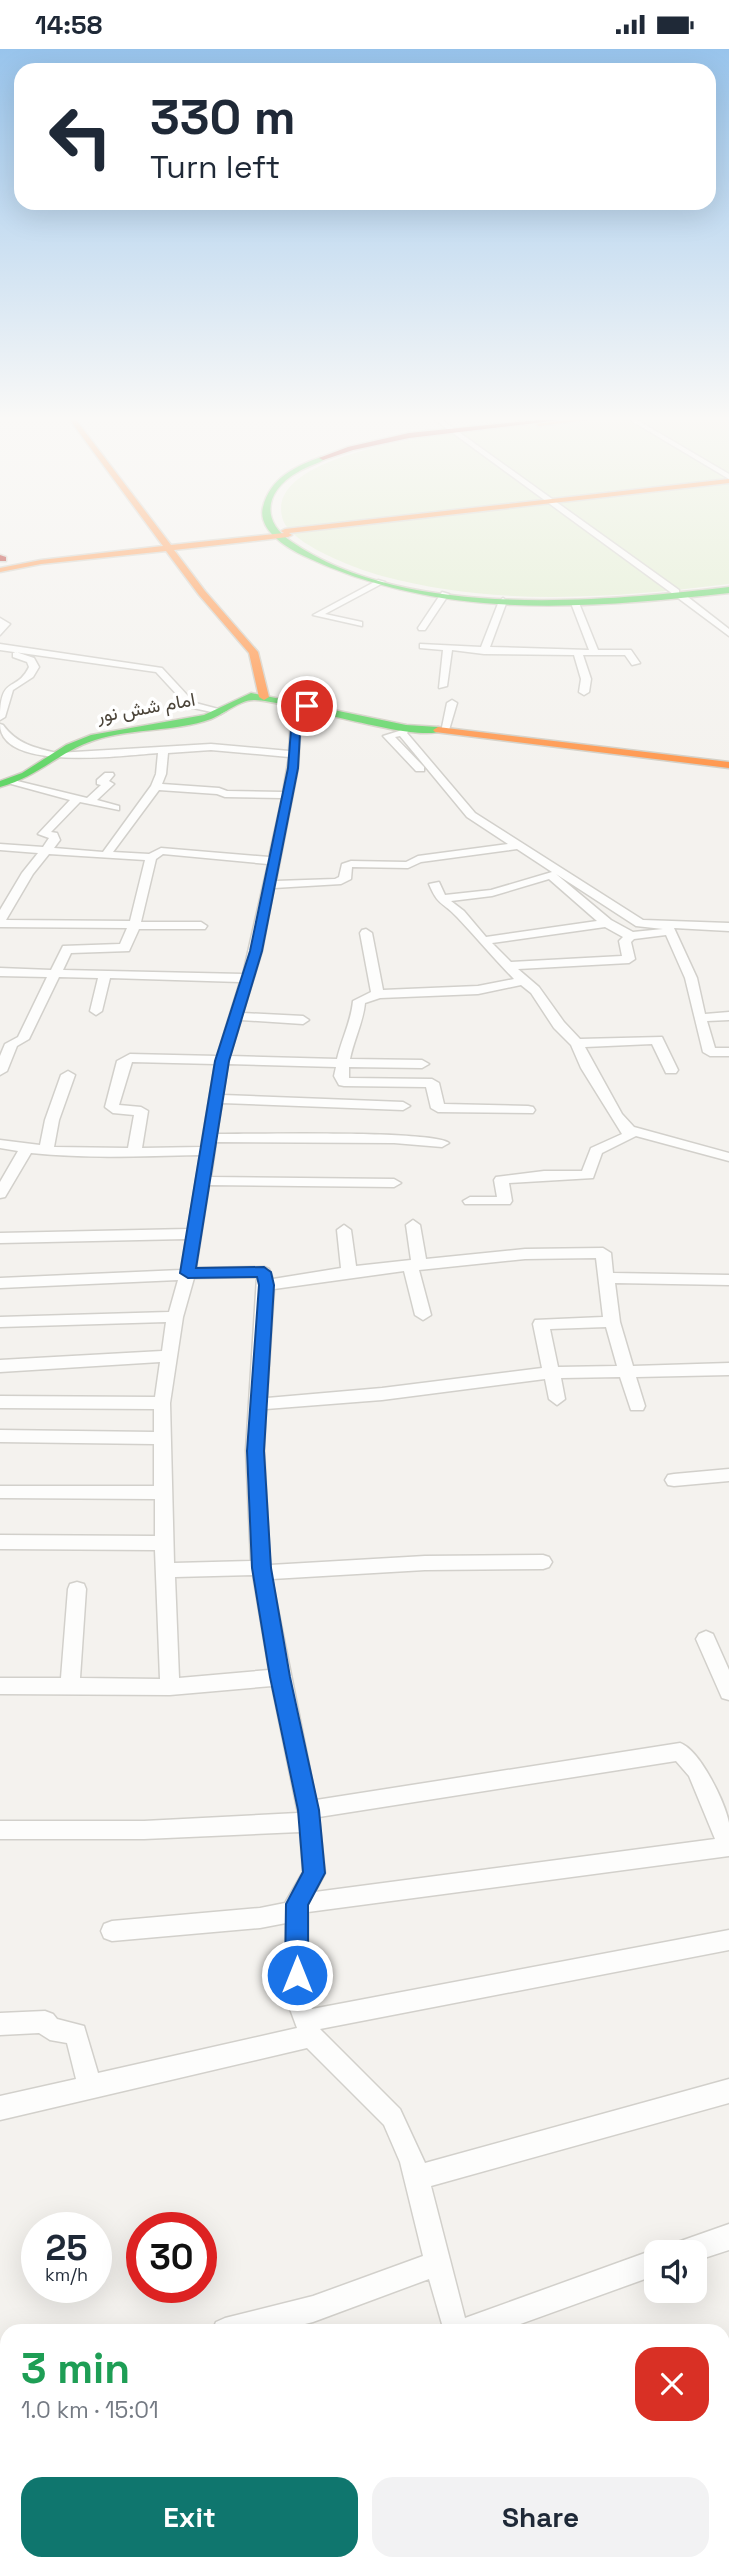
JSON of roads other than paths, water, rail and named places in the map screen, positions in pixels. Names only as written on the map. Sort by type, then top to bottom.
[{"type":"main road","points":[[163,538],[202,593],[253,652],[258,697],[404,730],[444,730],[729,765]]},
{"type":"main road","points":[[3,562],[246,538]]},
{"type":"main road","points":[[286,538],[338,569],[381,582],[503,601],[575,603],[729,588]]},
{"type":"main road","points":[[288,538],[347,566],[394,580],[450,591],[546,599],[678,594]]},
{"type":"main road","name":"امام شش نور","points":[[5,783],[94,737],[183,723],[258,697]]},
{"type":"street","points":[[601,538],[729,632]]},
{"type":"street","points":[[359,624],[317,615],[381,582]]},
{"type":"street","points":[[422,628],[445,594]]},
{"type":"street","points":[[484,651],[503,601]]},
{"type":"street","points":[[575,603],[596,653]]},
{"type":"street","points":[[0,621],[6,624],[0,632]]},
{"type":"street","points":[[423,646],[484,651],[628,652],[635,663]]},
{"type":"street","points":[[0,647],[159,670],[185,698],[182,703],[221,711]]},
{"type":"street","points":[[442,686],[446,652],[449,648]]},
{"type":"street","points":[[0,653],[31,660],[34,667],[30,675],[9,689],[0,717]]},
{"type":"street","points":[[578,653],[586,679],[584,692]]},
{"type":"street","points":[[444,730],[452,703]]},
{"type":"street","points":[[170,1686],[162,1403],[175,1317],[187,1274],[218,1099],[222,1061],[256,951],[294,755],[296,717],[307,706]]},
{"type":"street","points":[[0,727],[9,740],[29,749],[57,755],[83,752],[163,752],[173,748],[211,747],[294,755]]},
{"type":"street","points":[[631,936],[607,923],[551,875],[501,849],[388,736],[404,730],[471,815],[640,923],[729,933]]},
{"type":"street","points":[[106,855],[156,787],[161,774],[163,752]]},
{"type":"street","points":[[89,802],[110,784],[101,782],[109,775]]},
{"type":"street","points":[[5,783],[114,808]]},
{"type":"street","points":[[156,787],[219,791],[225,794],[285,795]]},
{"type":"street","points":[[76,800],[43,834],[53,835],[55,840],[28,873],[0,922],[130,927],[135,924],[201,926]]},
{"type":"street","points":[[268,885],[342,881],[346,866],[351,864],[408,865],[418,859],[516,846]]},
{"type":"street","points":[[0,847],[151,857],[161,851],[273,861]]},
{"type":"street","points":[[0,1071],[12,1044],[23,1039],[67,949],[125,948],[135,924],[151,857]]},
{"type":"street","points":[[441,899],[492,893],[551,875]]},
{"type":"street","points":[[435,884],[441,899],[460,912],[506,966],[535,990],[559,1025],[577,1043],[587,1068],[616,1116],[629,1131],[729,1157]]},
{"type":"street","points":[[482,941],[607,923]]},
{"type":"street","points":[[506,966],[629,959],[625,941],[631,936],[668,928],[729,927]]},
{"type":"street","points":[[668,928],[691,978],[710,1052],[729,1052]]},
{"type":"street","points":[[366,933],[378,994]]},
{"type":"street","points":[[0,972],[247,978]]},
{"type":"street","points":[[96,1011],[104,975]]},
{"type":"street","points":[[523,981],[478,990],[378,994],[359,1001],[357,1023],[349,1034],[341,1076],[344,1082],[432,1083],[438,1108],[528,1110]]},
{"type":"street","points":[[236,1016],[303,1020]]},
{"type":"street","points":[[700,1018],[729,1016]]},
{"type":"street","points":[[577,1043],[657,1039],[671,1070]]},
{"type":"street","points":[[134,1154],[141,1111],[112,1107],[124,1061],[130,1058],[422,1064]]},
{"type":"street","points":[[46,1149],[68,1075]]},
{"type":"street","points":[[218,1099],[403,1106]]},
{"type":"street","points":[[470,1201],[505,1201],[501,1180],[544,1175],[588,1175],[596,1151],[629,1136],[629,1131]]},
{"type":"street","points":[[0,1144],[134,1154],[209,1145],[394,1139],[442,1143]]},
{"type":"street","points":[[0,1194],[27,1148]]},
{"type":"street","points":[[203,1181],[394,1183]]},
{"type":"street","points":[[413,1225],[415,1265],[423,1315]]},
{"type":"street","points":[[344,1230],[349,1272]]},
{"type":"street","points":[[0,1238],[193,1234]]},
{"type":"street","points":[[266,1285],[349,1272],[525,1254],[603,1253],[612,1321],[636,1406]]},
{"type":"street","points":[[0,1283],[264,1272],[266,1285],[255,1451],[262,1571],[280,1677],[309,1816],[314,1873],[292,1912],[260,1918],[112,1931]]},
{"type":"street","points":[[608,1278],[729,1280]]},
{"type":"street","points":[[0,1322],[175,1317]]},
{"type":"street","points":[[557,1399],[541,1324],[612,1321]]},
{"type":"street","points":[[0,1366],[169,1356]]},
{"type":"street","points":[[259,1404],[382,1394],[550,1373],[729,1369]]},
{"type":"street","points":[[0,1402],[162,1403]]},
{"type":"street","points":[[0,1436],[161,1438]]},
{"type":"street","points":[[674,1480],[729,1475]]},
{"type":"street","points":[[0,1492],[163,1493]]},
{"type":"street","points":[[0,1542],[164,1543]]},
{"type":"street","points":[[166,1570],[262,1571],[425,1563],[543,1562]]},
{"type":"street","points":[[70,1687],[77,1589]]},
{"type":"street","points":[[706,1639],[729,1692]]},
{"type":"street","points":[[0,1686],[170,1686],[280,1677]]},
{"type":"street","points":[[0,1830],[144,1830],[309,1816],[680,1752],[696,1770],[729,1847],[297,1904]]},
{"type":"street","points":[[297,1904],[297,1998],[308,2029],[391,2117],[412,2160],[455,2324]]},
{"type":"street","points":[[0,2108],[308,2029],[729,1940]]},
{"type":"street","points":[[0,2024],[45,2022],[50,2029],[76,2034],[90,2087]]},
{"type":"street","points":[[417,2177],[729,2091]]},
{"type":"street","points":[[707,2244],[729,2237]]},
{"type":"street","points":[[253,2324],[313,2309],[438,2263]]},
{"type":"street","points":[[484,2324],[644,2266]]}]
